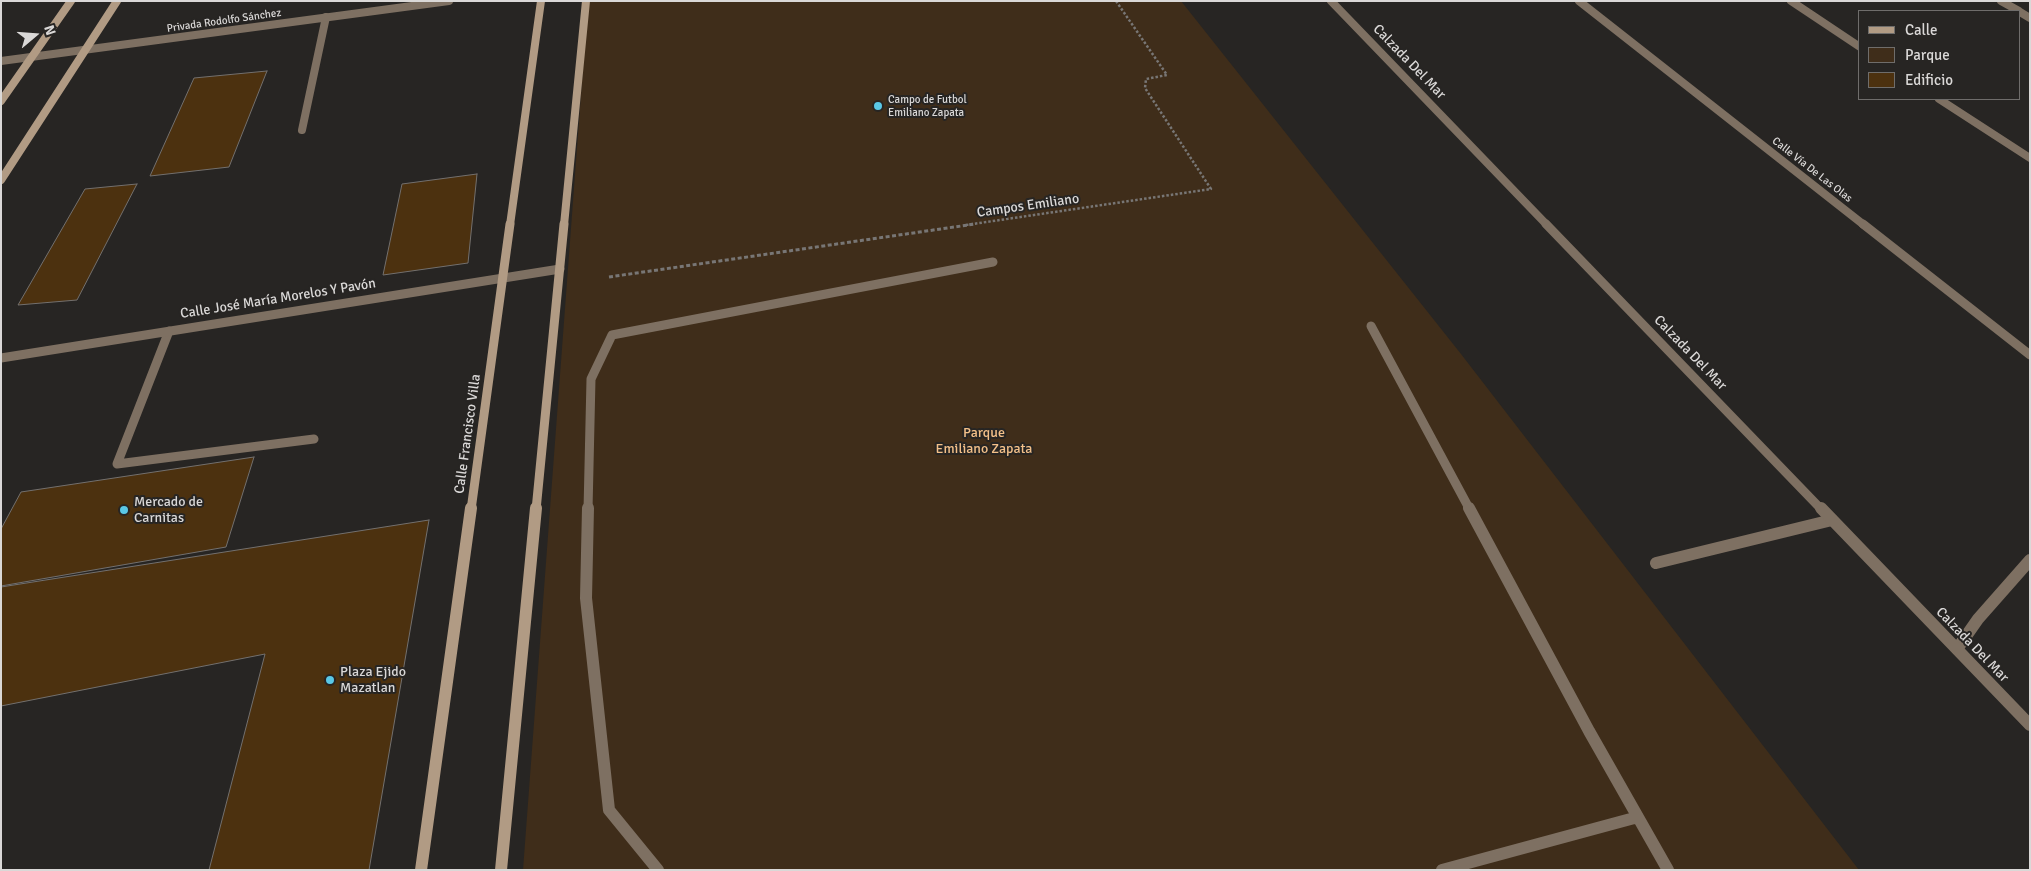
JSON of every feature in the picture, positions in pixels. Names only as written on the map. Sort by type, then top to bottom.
[{"type":"street","points":[[1,101],[71,1]]},
{"type":"street","points":[[1,180],[118,1]]},
{"type":"street","name":"Privada Rodolfo Sánchez","points":[[1,61],[449,1]]},
{"type":"street","name":"Calle Francisco Villa","points":[[421,870],[541,1]]},
{"type":"street","points":[[501,870],[586,1]]},
{"type":"street","name":"Calzada Del Mar","points":[[1331,1],[2030,724]]},
{"type":"street","name":"Calle Vía De Las Olas","points":[[1579,1],[2030,356]]},
{"type":"street","points":[[1791,1],[1858,46]]},
{"type":"street","points":[[2001,1],[2016,10]]},
{"type":"street","points":[[302,130],[326,18]]},
{"type":"street","points":[[1941,100],[2030,158]]},
{"type":"street","points":[[658,870],[610,810],[586,598],[591,379],[612,336],[993,262]]},
{"type":"street","name":"Calle José María Morelos Y Pavón","points":[[1,358],[560,268]]},
{"type":"street","points":[[1371,326],[1589,731],[1668,870]]},
{"type":"street","points":[[169,331],[117,464],[314,438]]},
{"type":"street","points":[[1656,563],[1832,520]]},
{"type":"street","points":[[1957,649],[1978,619],[2030,560]]},
{"type":"street","points":[[1442,870],[1638,817]]},
{"type":"path","name":"Campos Emiliano","points":[[610,276],[1211,189],[1145,88],[1146,78],[1167,76],[1116,1]]},
{"type":"green space","name":"Parque Emiliano Zapata","points":[[588,1],[1181,1],[1461,354],[1859,870],[523,870]]},
{"type":"building","points":[[267,71],[229,167],[150,176],[194,78]]},
{"type":"building","points":[[477,174],[468,263],[383,275],[402,184]]},
{"type":"building","points":[[137,184],[77,300],[18,305],[85,189]]},
{"type":"building","name":"Mercado de Carnitas","points":[[254,457],[226,547],[1,586],[1,529],[21,492]]},
{"type":"building","name":"Plaza Ejido Mazatlan","points":[[429,520],[369,870],[209,870],[265,654],[1,706],[1,587]]},
{"type":"place","name":"Campo de Futbol Emiliano Zapata","points":[[878,106]]},
{"type":"place","name":"Mercado de Carnitas","points":[[124,510]]},
{"type":"place","name":"Plaza Ejido Mazatlan","points":[[330,680]]}]
